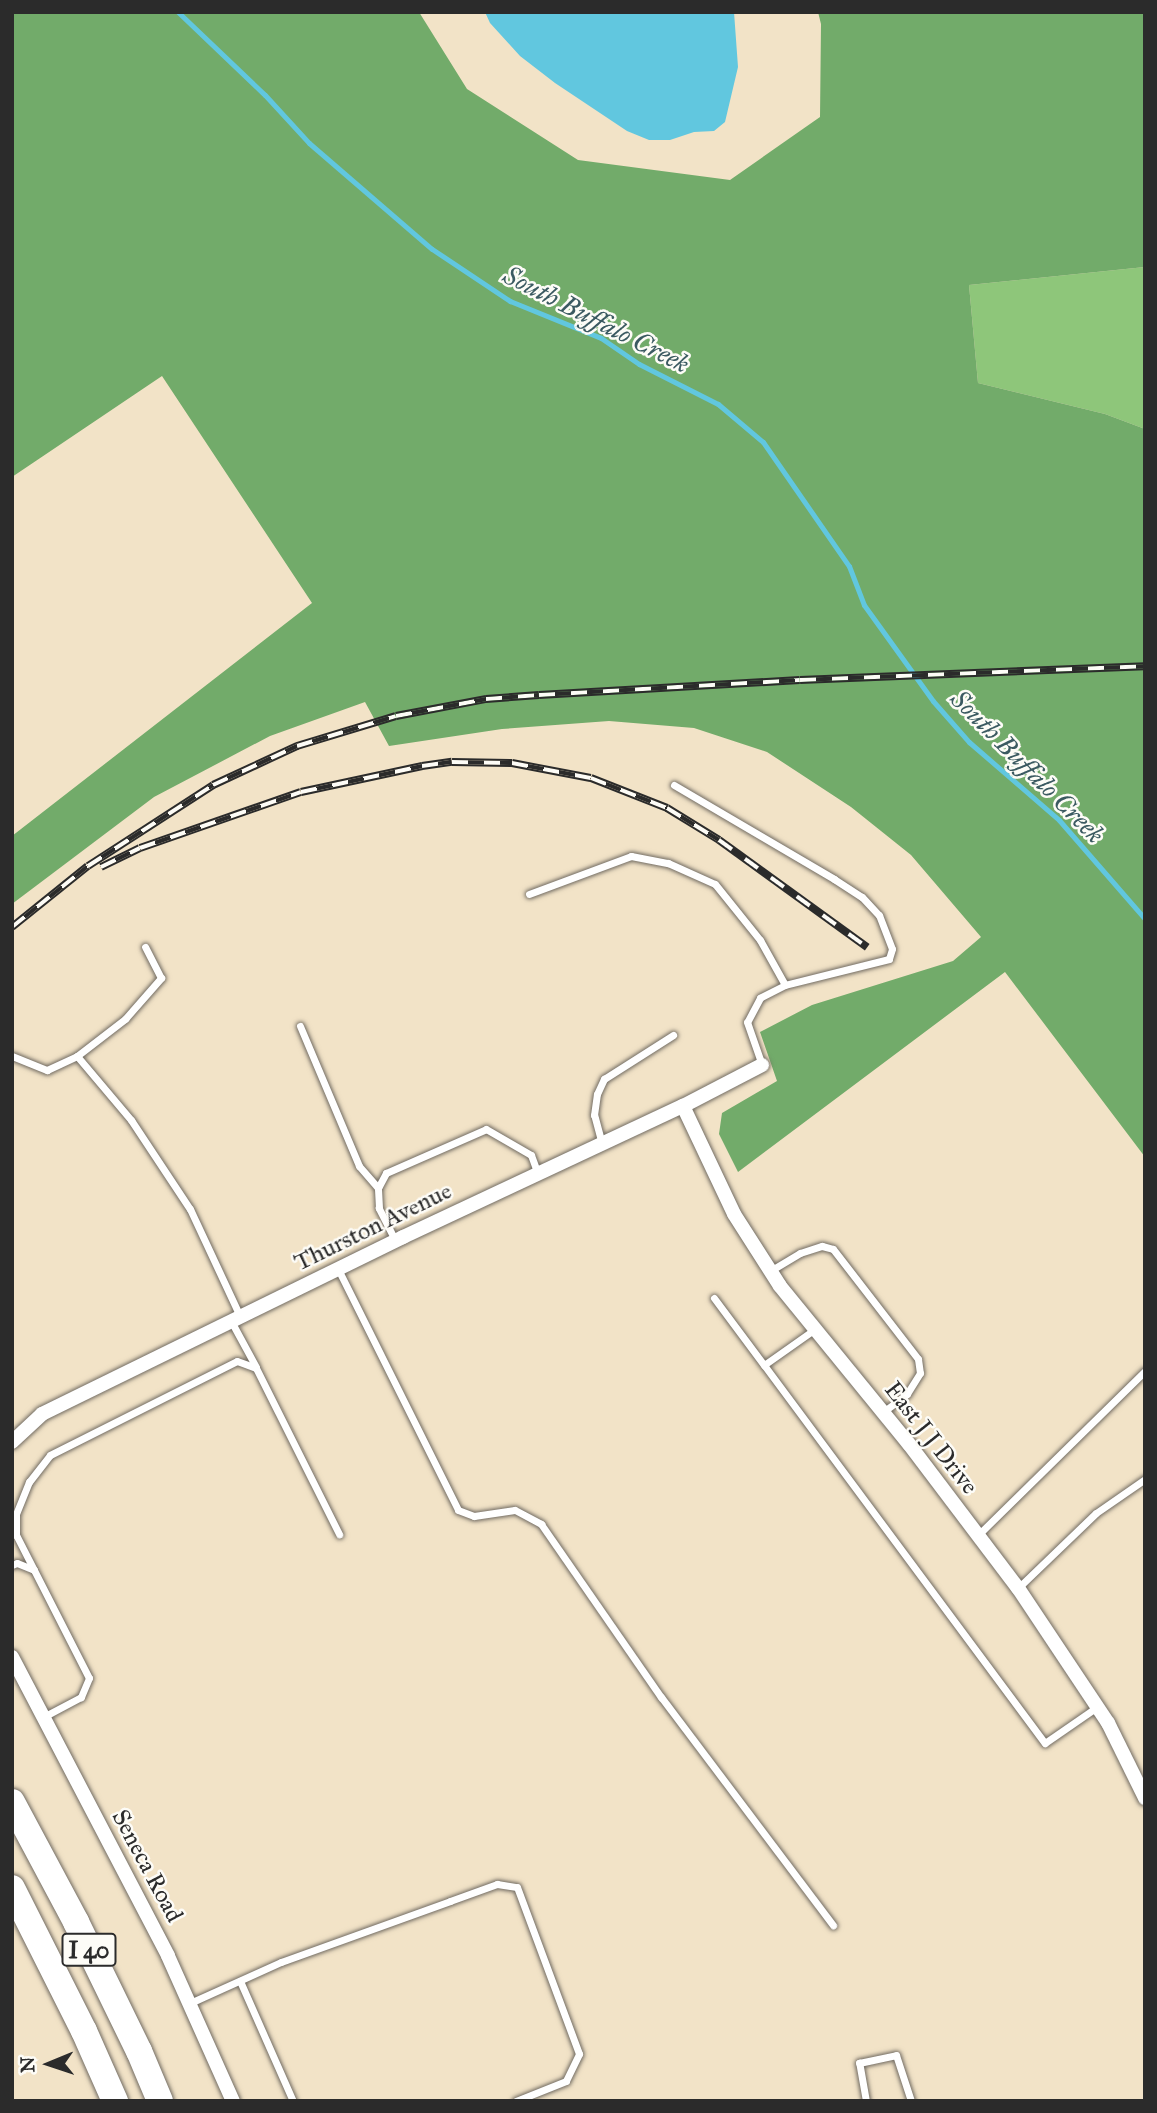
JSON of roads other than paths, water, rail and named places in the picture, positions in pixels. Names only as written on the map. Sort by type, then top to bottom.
[{"type":"highway","name":"I 40","points":[[12,1802],[76,1922],[160,2101]]},
{"type":"highway","name":"I 40","points":[[12,1888],[84,2031],[115,2101]]},
{"type":"street","name":"Thurston Avenue","points":[[12,1442],[42,1413],[395,1240],[683,1106],[762,1065]]},
{"type":"street","name":"East J J Drive","points":[[683,1106],[734,1214],[770,1271],[883,1412],[1018,1588],[1097,1707],[1144,1795]]},
{"type":"street","name":"Seneca Road","points":[[12,1657],[190,2003],[233,2101]]},
{"type":"lane","points":[[674,785],[862,897],[879,915],[891,949],[889,959],[785,985],[760,998],[747,1022],[762,1065]]},
{"type":"lane","points":[[529,894],[631,856],[668,863],[715,884],[760,940],[785,985]]},
{"type":"lane","points":[[12,1056],[47,1070],[77,1056],[125,1019],[161,978],[145,947]]},
{"type":"lane","points":[[300,1026],[359,1166],[378,1188]]},
{"type":"lane","points":[[602,1144],[594,1115],[597,1094],[604,1079],[673,1035]]},
{"type":"lane","points":[[77,1056],[131,1120],[190,1209],[256,1368],[339,1534]]},
{"type":"lane","points":[[395,1240],[379,1208],[378,1188],[386,1173],[485,1129],[531,1154],[538,1174]]},
{"type":"lane","points":[[770,1271],[800,1253],[822,1246],[833,1249],[918,1359],[920,1373],[907,1394],[883,1412]]},
{"type":"lane","points":[[338,1269],[458,1510],[474,1516],[515,1510],[541,1524],[661,1697],[833,1925]]},
{"type":"lane","points":[[714,1298],[1045,1743],[1097,1707]]},
{"type":"lane","points":[[764,1366],[815,1329]]},
{"type":"lane","points":[[43,1717],[81,1697],[89,1678],[16,1535],[16,1514],[29,1482],[50,1455],[237,1361],[256,1368]]},
{"type":"lane","points":[[978,1535],[1145,1371]]},
{"type":"lane","points":[[1018,1588],[1096,1513],[1145,1479]]},
{"type":"lane","points":[[12,1565],[17,1563],[34,1570]]},
{"type":"lane","points":[[190,2003],[281,1962],[497,1884],[517,1886],[579,2054],[566,2081],[516,2101]]},
{"type":"lane","points":[[240,1981],[293,2101]]},
{"type":"lane","points":[[866,2101],[859,2063],[896,2055],[911,2101]]},
{"type":"water","points":[[485,12],[734,12],[738,67],[725,122],[714,131],[694,132],[670,140],[649,140],[627,131],[520,56],[490,23]]},
{"type":"waterway","name":"South Buffalo Creek","points":[[178,12],[265,95],[309,143],[432,249],[510,301],[601,338],[639,364],[718,404],[763,442],[849,566],[864,605],[933,701],[969,742],[1059,820],[1145,919]]},
{"type":"railway","points":[[12,927],[88,866],[213,785],[297,746],[396,716],[486,699],[539,695],[800,680],[1145,666]]},
{"type":"railway","points":[[101,867],[140,848],[301,792],[422,766],[452,762],[512,763],[591,778],[667,808],[719,840],[867,947]]}]
